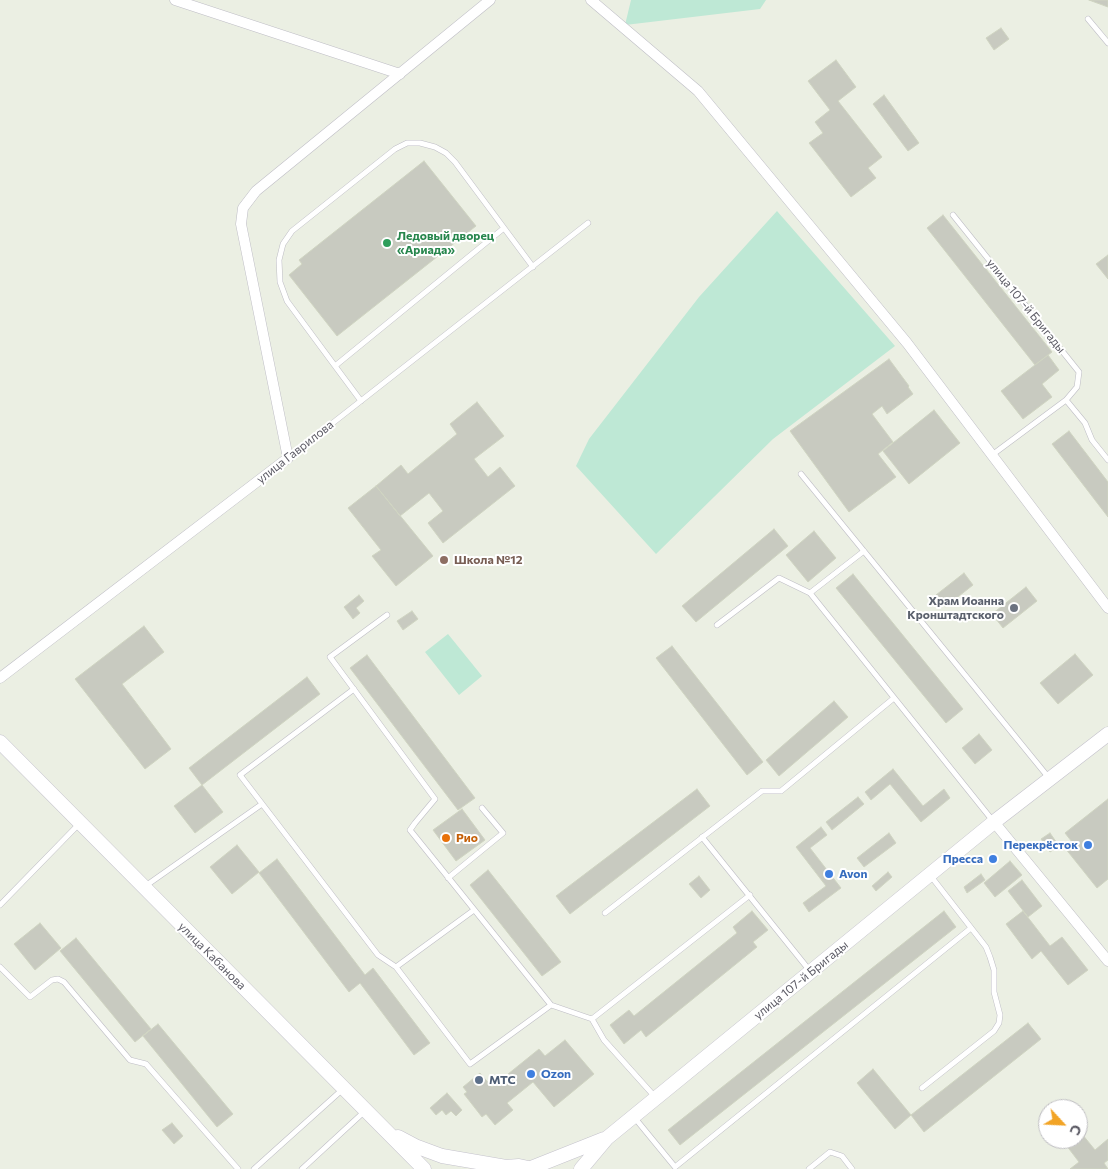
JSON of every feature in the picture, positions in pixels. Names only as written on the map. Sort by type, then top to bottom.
[{"type":"main road","name":"улица 107-й Бригады","points":[[607,1138],[994,822],[1108,734]]},
{"type":"main road","name":"улица Кабанова","points":[[0,742],[384,1129],[419,1168]]},
{"type":"main road","points":[[384,1129],[416,1146],[442,1156],[504,1168],[519,1166],[532,1169],[607,1138]]},
{"type":"main road","points":[[581,1169],[607,1138]]},
{"type":"street","points":[[175,0],[400,74]]},
{"type":"street","points":[[288,458],[241,224],[243,208],[256,191],[490,0]]},
{"type":"street","points":[[591,0],[698,91],[907,343],[1108,608]]},
{"type":"street","name":"улица Гаврилова","points":[[0,678],[288,458]]},
{"type":"street","points":[[994,822],[1108,960]]},
{"type":"lane","points":[[1088,19],[1108,43]]},
{"type":"lane","points":[[361,401],[287,301],[280,282],[279,260],[283,244],[292,231],[395,149],[407,143],[420,143],[435,147],[446,153],[455,162],[533,267]]},
{"type":"lane","name":"улица 107-й Бригады","points":[[953,215],[1079,372],[1077,387],[1066,400],[992,455]]},
{"type":"lane","name":"улица Гаврилова","points":[[288,458],[588,223]]},
{"type":"lane","points":[[335,366],[504,228]]},
{"type":"lane","points":[[1066,400],[1085,423],[1092,440],[1108,460]]},
{"type":"lane","points":[[802,474],[1049,779]]},
{"type":"lane","points":[[810,593],[864,550]]},
{"type":"lane","points":[[717,625],[779,578],[810,593],[994,822]]},
{"type":"lane","points":[[387,615],[330,657],[435,799],[410,830],[551,1005],[592,1020],[604,1040],[656,1099]]},
{"type":"lane","points":[[354,689],[240,775],[378,955],[396,967],[470,1064],[551,1005]]},
{"type":"lane","points":[[605,913],[762,791],[781,791],[894,698]]},
{"type":"lane","points":[[144,888],[262,804]]},
{"type":"lane","points":[[448,878],[503,834],[482,808]]},
{"type":"lane","points":[[0,906],[80,823]]},
{"type":"lane","points":[[702,837],[811,972]]},
{"type":"lane","points":[[922,1088],[994,1031],[999,1023],[1000,1015],[994,992],[994,970],[986,947],[930,874]]},
{"type":"lane","points":[[592,1020],[750,895]]},
{"type":"lane","points":[[396,967],[474,910]]},
{"type":"lane","points":[[634,1117],[676,1168],[971,928]]},
{"type":"lane","points":[[0,967],[30,997],[52,980],[58,979],[64,982],[130,1060],[146,1064],[238,1169]]},
{"type":"lane","points":[[254,1169],[344,1089]]},
{"type":"lane","points":[[302,1169],[365,1110]]},
{"type":"lane","points":[[809,1169],[830,1152],[842,1156],[852,1169]]},
{"type":"green space","points":[[631,0],[766,0],[760,9],[625,25]]},
{"type":"green space","points":[[777,211],[895,346],[773,439],[656,554],[576,466],[589,439],[699,297]]},
{"type":"green space","points":[[448,634],[482,676],[459,695],[425,652]]},
{"type":"building","points":[[1089,0],[1108,0],[1108,7]]},
{"type":"building","points":[[1001,28],[1009,39],[994,50],[986,38]]},
{"type":"building","points":[[836,60],[856,87],[838,101],[882,157],[868,168],[876,178],[851,197],[809,143],[823,133],[815,122],[830,110],[808,81]]},
{"type":"building","points":[[884,95],[919,143],[908,151],[873,104]]},
{"type":"building","name":"Ледовый дворец «Ариада»","points":[[424,161],[476,226],[337,336],[289,275],[302,264],[299,260]]},
{"type":"building","points":[[943,215],[1052,352],[1035,365],[927,228]]},
{"type":"building","points":[[1108,255],[1108,279],[1096,264]]},
{"type":"building","points":[[1048,355],[1059,370],[1042,384],[1052,397],[1023,419],[1001,391]]},
{"type":"building","points":[[889,359],[913,394],[887,414],[882,406],[872,414],[893,442],[878,454],[896,477],[849,512],[790,431]]},
{"type":"building","points":[[477,402],[504,436],[474,459],[488,477],[500,467],[515,486],[443,543],[428,523],[443,511],[429,493],[400,516],[376,486],[401,465],[408,474],[457,434],[450,424]]},
{"type":"building","points":[[934,410],[960,443],[909,484],[883,451]]},
{"type":"building","points":[[1069,431],[1108,482],[1108,517],[1052,444]]},
{"type":"building","points":[[376,486],[433,556],[396,586],[372,556],[381,550],[348,508]]},
{"type":"building","points":[[774,529],[788,546],[696,622],[682,606]]},
{"type":"building","points":[[814,531],[836,558],[808,582],[786,555]]},
{"type":"building","points":[[964,573],[973,585],[945,607],[936,595]]},
{"type":"building","points":[[853,574],[963,709],[946,723],[836,588]]},
{"type":"building","name":"Храм Иоанна Кронштадтского","points":[[1026,587],[1037,601],[1003,628],[992,614]]},
{"type":"building","points":[[359,595],[364,601],[356,608],[360,613],[353,619],[344,607]]},
{"type":"building","points":[[412,611],[418,619],[403,630],[397,621]]},
{"type":"building","points":[[144,626],[164,652],[122,684],[171,749],[145,769],[75,679]]},
{"type":"building","points":[[672,646],[763,762],[747,775],[656,658]]},
{"type":"building","points":[[1075,654],[1093,675],[1058,704],[1040,683]]},
{"type":"building","points":[[367,655],[475,798],[458,810],[350,668]]},
{"type":"building","points":[[307,677],[320,694],[202,785],[189,768]]},
{"type":"building","points":[[834,701],[848,717],[779,776],[766,760]]},
{"type":"building","points":[[979,734],[992,750],[975,764],[962,748]]},
{"type":"building","points":[[893,769],[923,806],[944,789],[950,798],[921,822],[890,784],[871,800],[865,792]]},
{"type":"building","points":[[202,785],[223,812],[195,833],[174,806]]},
{"type":"building","points":[[697,789],[710,806],[570,914],[556,896]]},
{"type":"building","points":[[858,797],[864,804],[832,830],[826,822]]},
{"type":"building","name":"Перекрёсток","points":[[1108,799],[1108,879],[1097,888],[1065,848],[1072,842],[1065,833]]},
{"type":"building","points":[[462,809],[485,840],[456,861],[433,830]]},
{"type":"building","points":[[821,827],[827,835],[810,848],[841,888],[809,912],[803,903],[826,886],[796,847]]},
{"type":"building","points":[[889,833],[896,843],[864,867],[857,858]]},
{"type":"building","points":[[1050,833],[1059,846],[1050,852],[1041,839]]},
{"type":"building","points":[[237,845],[259,872],[232,894],[210,867]]},
{"type":"building","points":[[277,859],[365,975],[373,968],[430,1043],[414,1055],[360,983],[349,992],[259,873]]},
{"type":"building","points":[[1010,861],[1022,875],[995,897],[984,883]]},
{"type":"building","points":[[488,870],[561,962],[542,976],[470,885]]},
{"type":"building","points":[[888,872],[892,877],[876,891],[872,886]]},
{"type":"building","points":[[981,874],[985,880],[967,893],[964,887]]},
{"type":"building","points":[[699,876],[710,890],[701,898],[689,884]]},
{"type":"building","points":[[1022,880],[1042,906],[1028,917],[1008,891]]},
{"type":"building","points":[[752,911],[768,930],[753,942],[757,947],[646,1037],[641,1030],[624,1044],[610,1025],[629,1010],[634,1016],[737,933],[733,927]]},
{"type":"building","points":[[944,911],[956,927],[680,1145],[668,1130]]},
{"type":"building","points":[[1023,911],[1050,946],[1062,937],[1088,970],[1068,985],[1041,951],[1032,959],[1006,924]]},
{"type":"building","points":[[40,923],[61,948],[35,970],[14,944]]},
{"type":"building","points":[[76,938],[151,1029],[135,1042],[60,951]]},
{"type":"building","points":[[1028,1023],[1041,1039],[924,1132],[911,1115]]},
{"type":"building","points":[[158,1024],[233,1114],[217,1127],[143,1036]]},
{"type":"building","points":[[565,1040],[594,1074],[554,1107],[533,1082],[507,1103],[513,1110],[495,1125],[486,1114],[482,1117],[464,1094],[467,1092],[463,1087],[480,1073],[492,1087],[539,1049],[545,1056]]},
{"type":"building","points":[[873,1069],[911,1115],[895,1129],[857,1083]]},
{"type":"building","points":[[447,1093],[462,1110],[456,1116],[451,1111],[446,1115],[442,1110],[436,1115],[430,1108]]},
{"type":"building","points":[[172,1123],[183,1136],[174,1144],[162,1130]]},
{"type":"building","points":[[1108,1139],[1108,1160],[1104,1163],[1108,1169],[1070,1169],[1079,1162],[1069,1149],[1088,1149],[1088,1141],[1095,1150]]},
{"type":"place","name":"Ледовый дворец «Ариада»","points":[[387,243]]},
{"type":"place","name":"Школа №12","points":[[444,560]]},
{"type":"place","name":"Храм Иоанна Кронштадтского","points":[[1014,608]]},
{"type":"place","name":"Рио","points":[[446,838]]},
{"type":"place","name":"Перекрёсток","points":[[1088,845]]},
{"type":"place","name":"Пресса","points":[[993,859]]},
{"type":"place","name":"Avon","points":[[829,874]]},
{"type":"place","name":"Ozon","points":[[531,1074]]},
{"type":"place","name":"МТС","points":[[479,1080]]}]
